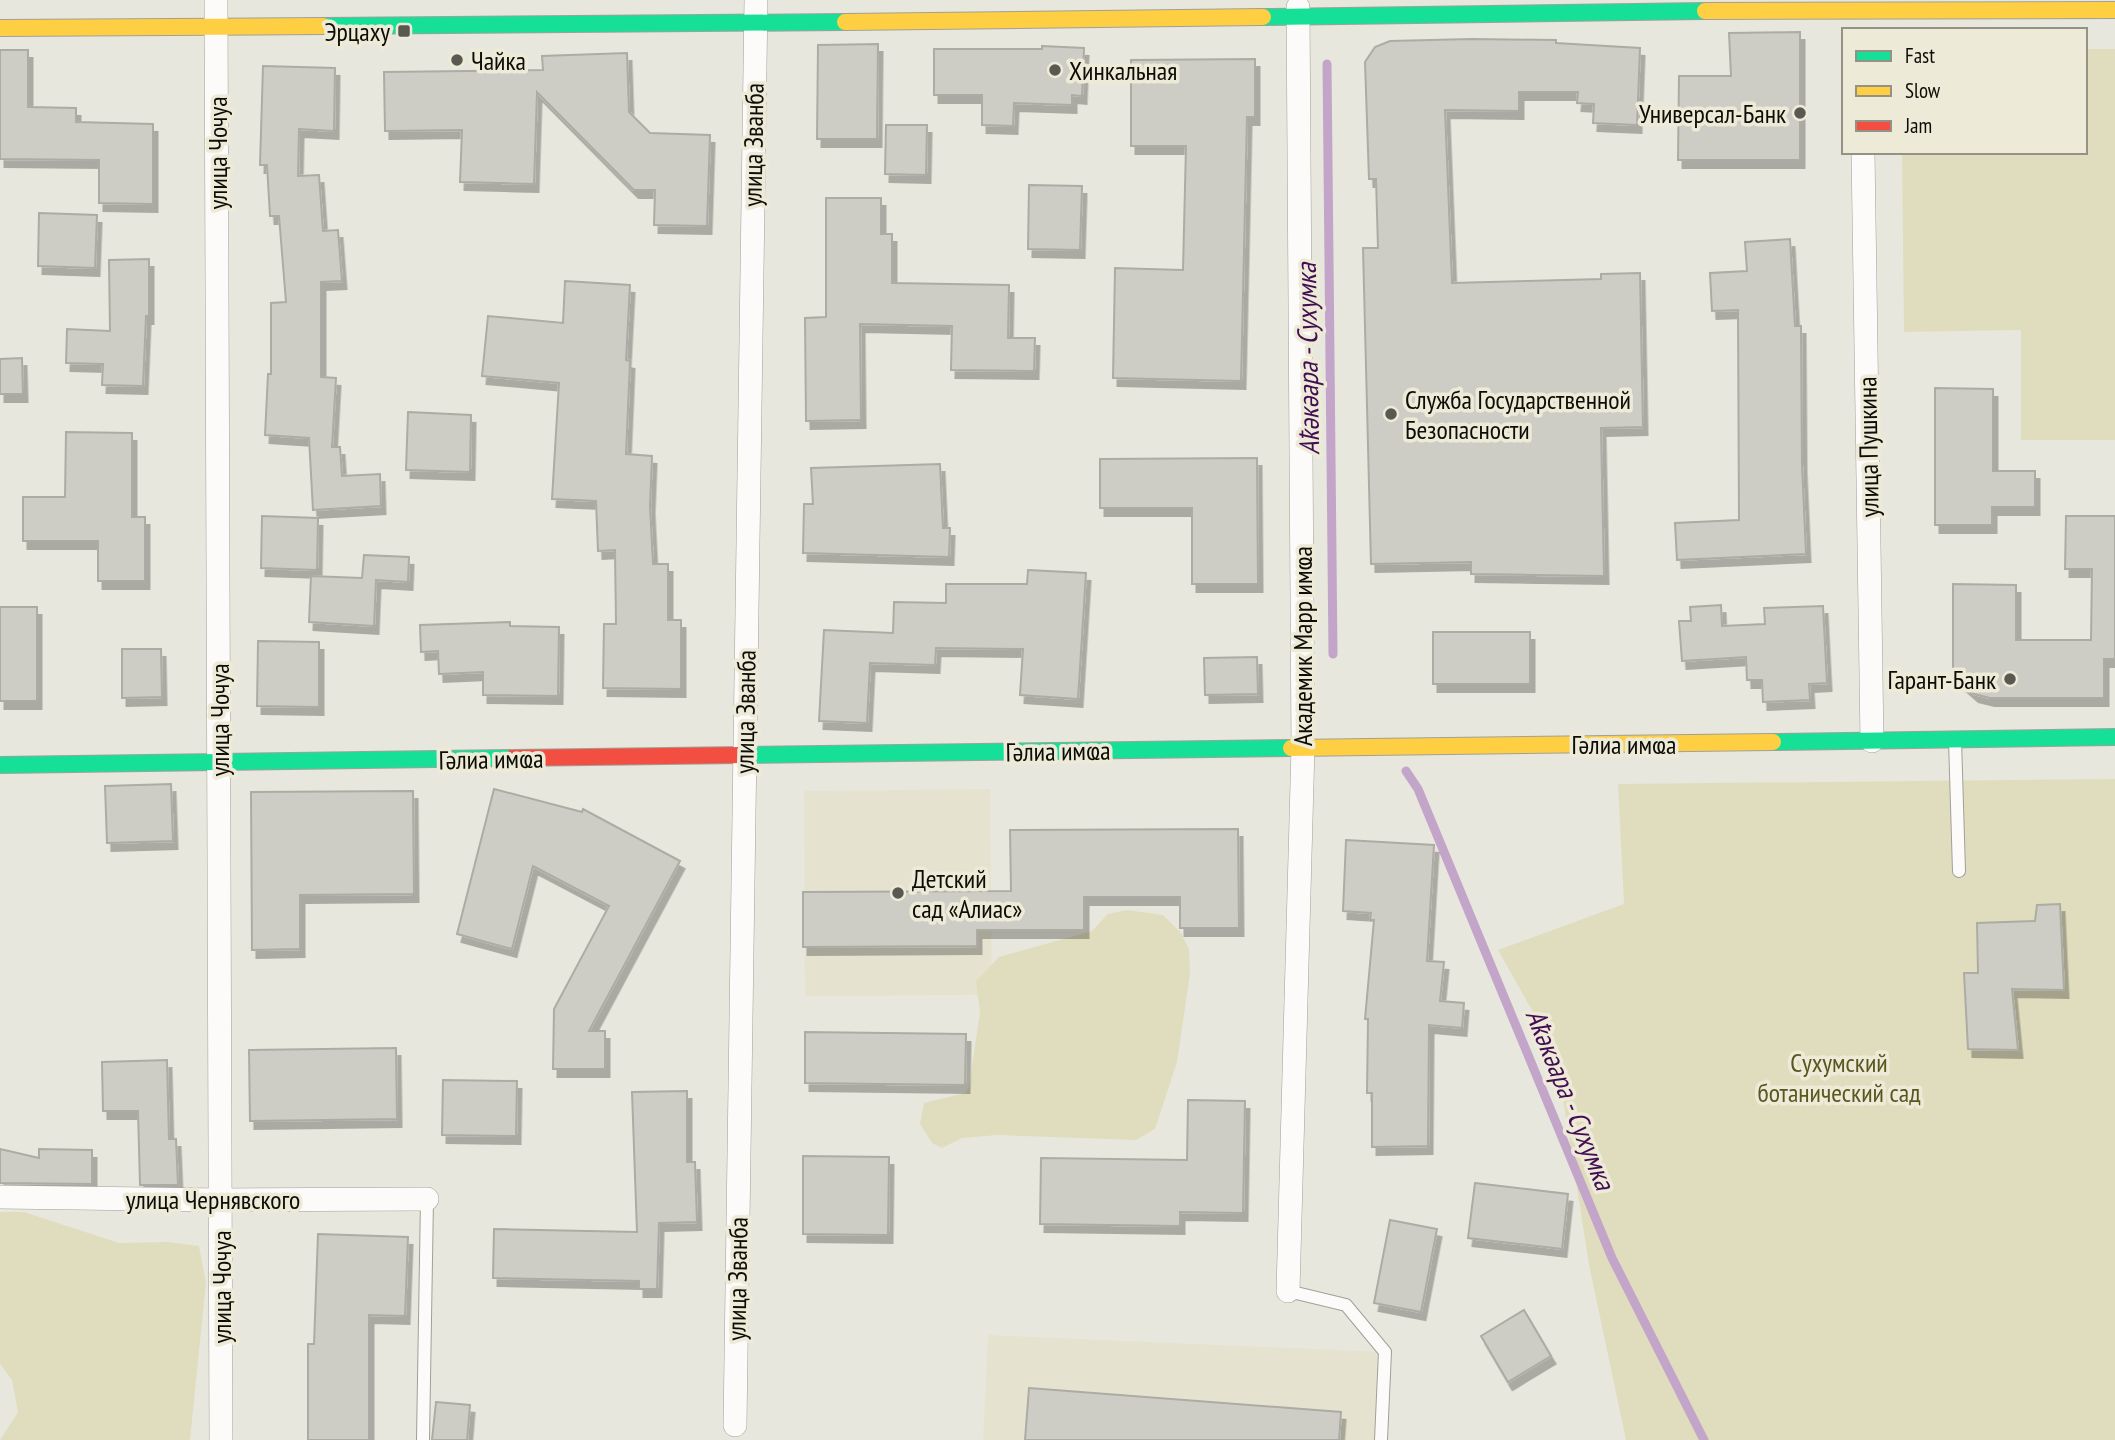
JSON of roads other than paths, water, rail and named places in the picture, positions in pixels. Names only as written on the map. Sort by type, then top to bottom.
[{"type":"main road","points":[[0,28],[216,26],[755,11],[1298,8],[1861,13],[2115,10]]},
{"type":"main road","name":"Гәлиа имҩа","points":[[0,765],[2115,737]]},
{"type":"street","name":"улица Чочуа","points":[[216,0],[222,1440]]},
{"type":"street","name":"Академик Марр имҩа","points":[[1288,1292],[1303,747],[1298,8]]},
{"type":"street","name":"улица Званба","points":[[735,1425],[755,11]]},
{"type":"street","name":"улица Пушкина","points":[[1863,154],[1872,741]]},
{"type":"street","name":"улица Чернявского","points":[[0,1196],[221,1200],[427,1199]]},
{"type":"lane","points":[[1955,740],[1959,870]]},
{"type":"lane","points":[[423,1439],[427,1199]]},
{"type":"lane","points":[[1288,1292],[1346,1305],[1385,1352],[1381,1440]]},
{"type":"waterway","name":"Аҟәкәара - Сухумка","points":[[1327,64],[1333,654]]},
{"type":"waterway","name":"Аҟәкәара - Сухумка","points":[[1406,771],[1418,789],[1612,1258],[1704,1440]]},
{"type":"place","name":"Эрцаху","points":[[404,31]]},
{"type":"place","name":"Чайка","points":[[457,60]]},
{"type":"place","name":"Хинкальная","points":[[1055,70]]},
{"type":"place","name":"Универсал-Банк","points":[[1800,113]]},
{"type":"place","name":"Служба Государственной Безопасности","points":[[1391,414]]},
{"type":"place","name":"Гарант-Банк","points":[[2010,679]]},
{"type":"place","name":"Детский сад «Алиас»","points":[[898,893]]},
{"type":"park label","name":"Сухумский ботанический сад","points":[[1839,1077]]}]
